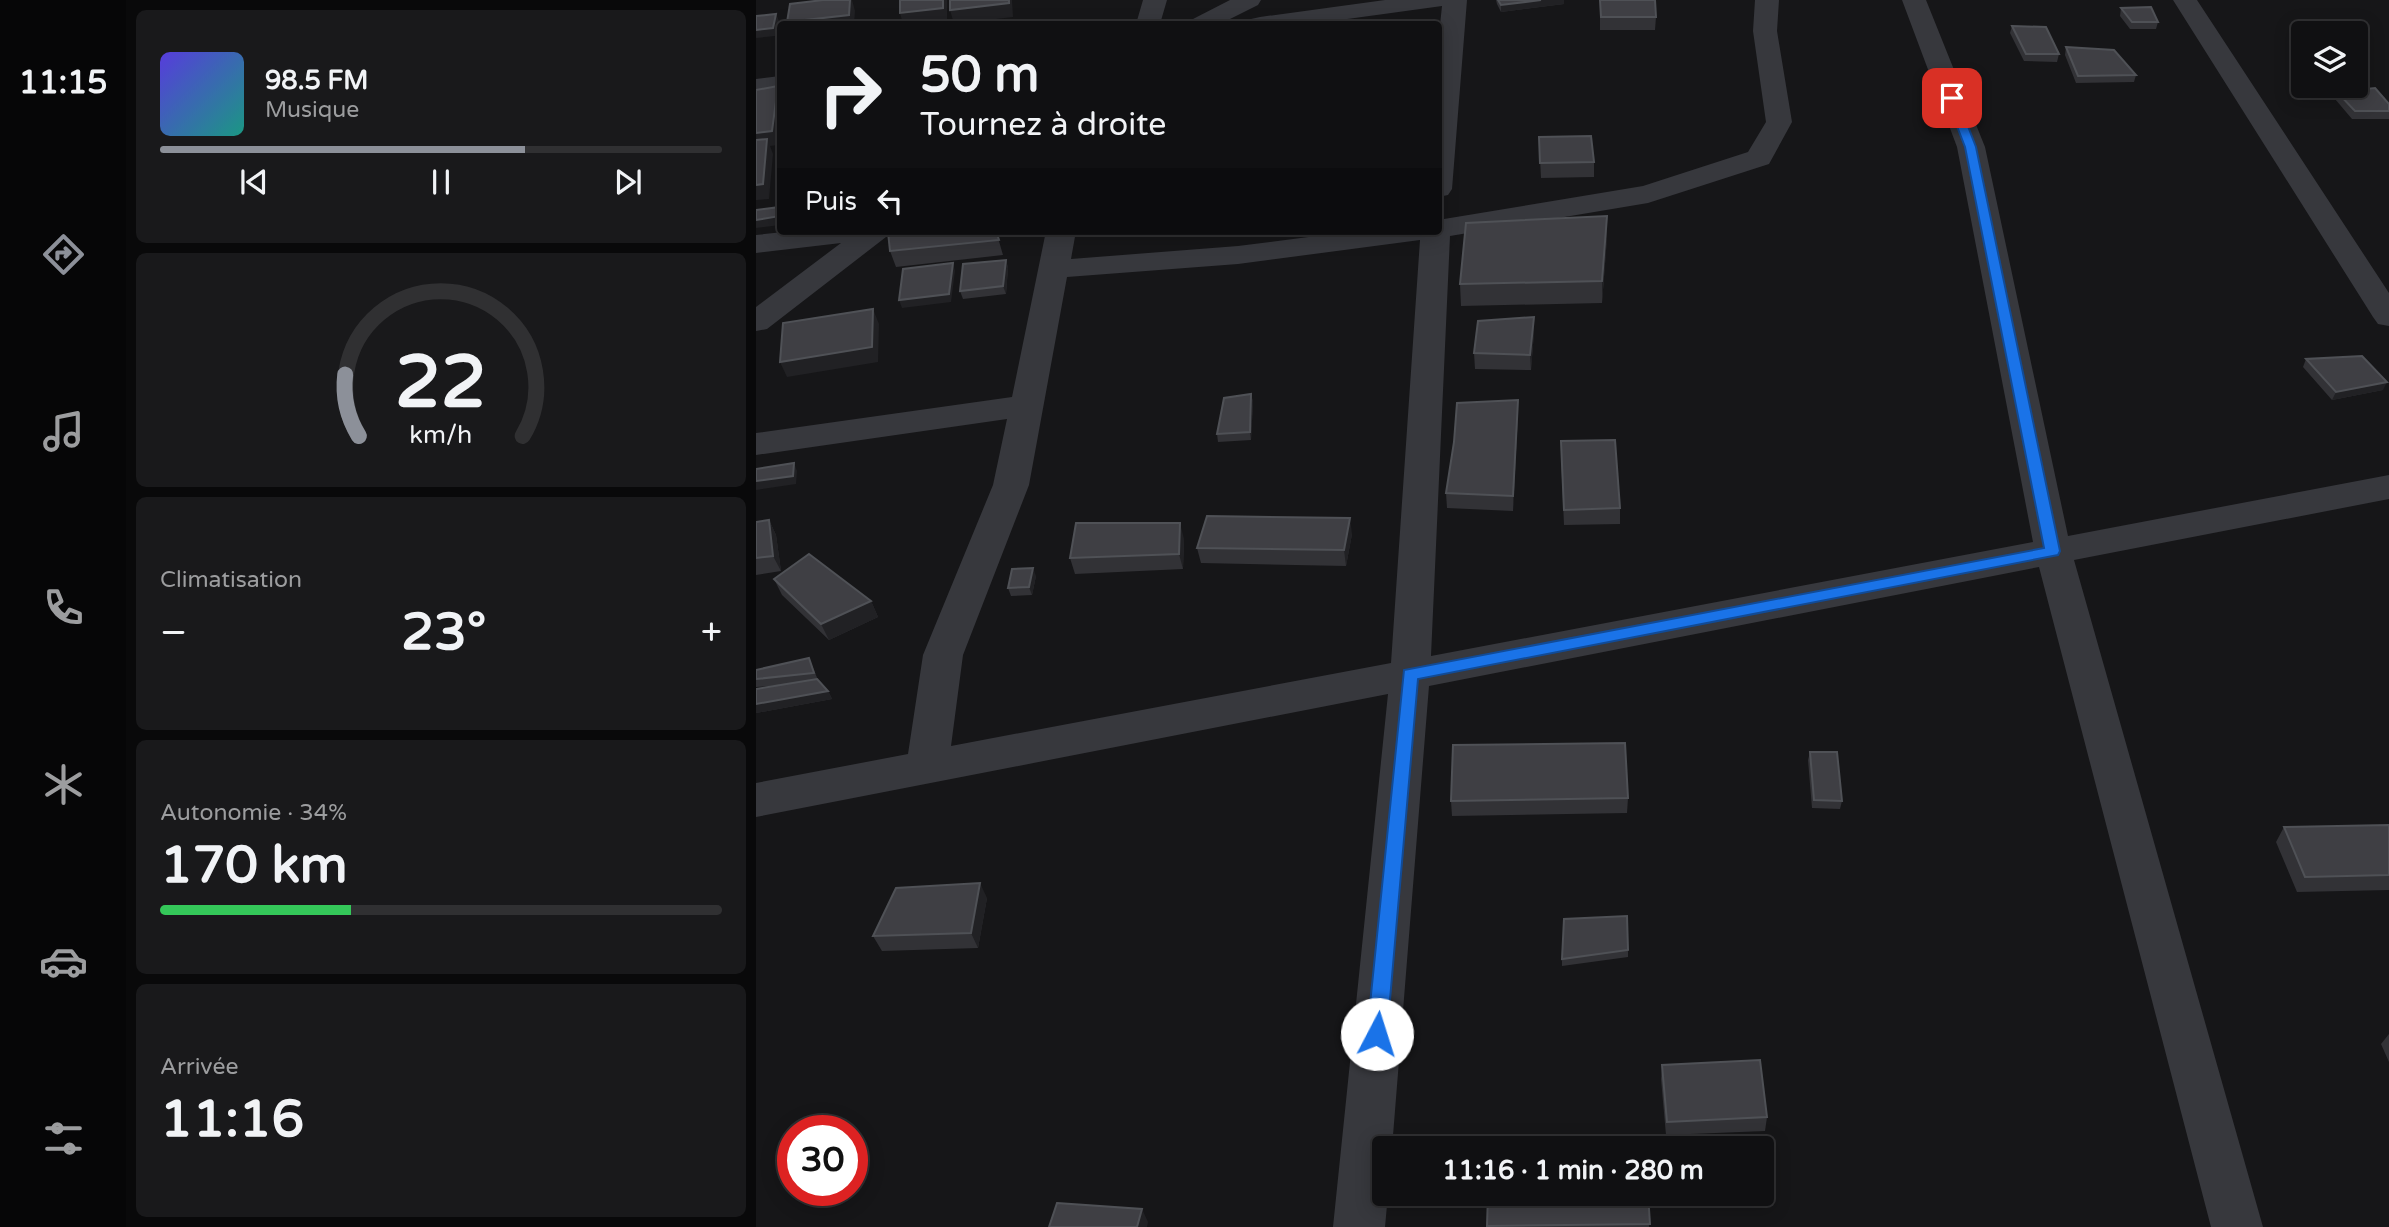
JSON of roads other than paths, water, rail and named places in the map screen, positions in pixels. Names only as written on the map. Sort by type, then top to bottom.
[{"type":"street","points":[[1149,21],[1155,0]]},
{"type":"street","points":[[1208,21],[1249,0]]},
{"type":"street","points":[[1282,21],[1438,0]]},
{"type":"street","points":[[1442,145],[1455,0]]},
{"type":"street","points":[[1442,229],[1648,194],[1759,158],[1779,122],[1765,31],[1767,0]]},
{"type":"street","points":[[1914,0],[1971,147],[2053,551],[2237,1227]]},
{"type":"street","points":[[2185,0],[2389,317]]},
{"type":"street","points":[[756,87],[777,84]]},
{"type":"street","points":[[756,244],[838,235]]},
{"type":"street","points":[[756,322],[869,235]]},
{"type":"street","points":[[927,767],[943,655],[1011,485],[1060,235]]},
{"type":"street","points":[[1054,268],[1238,255],[1393,235]]},
{"type":"street","points":[[1359,1227],[1410,675],[1437,235]]},
{"type":"street","points":[[756,444],[1028,404]]},
{"type":"street","points":[[756,800],[2389,487]]}]
